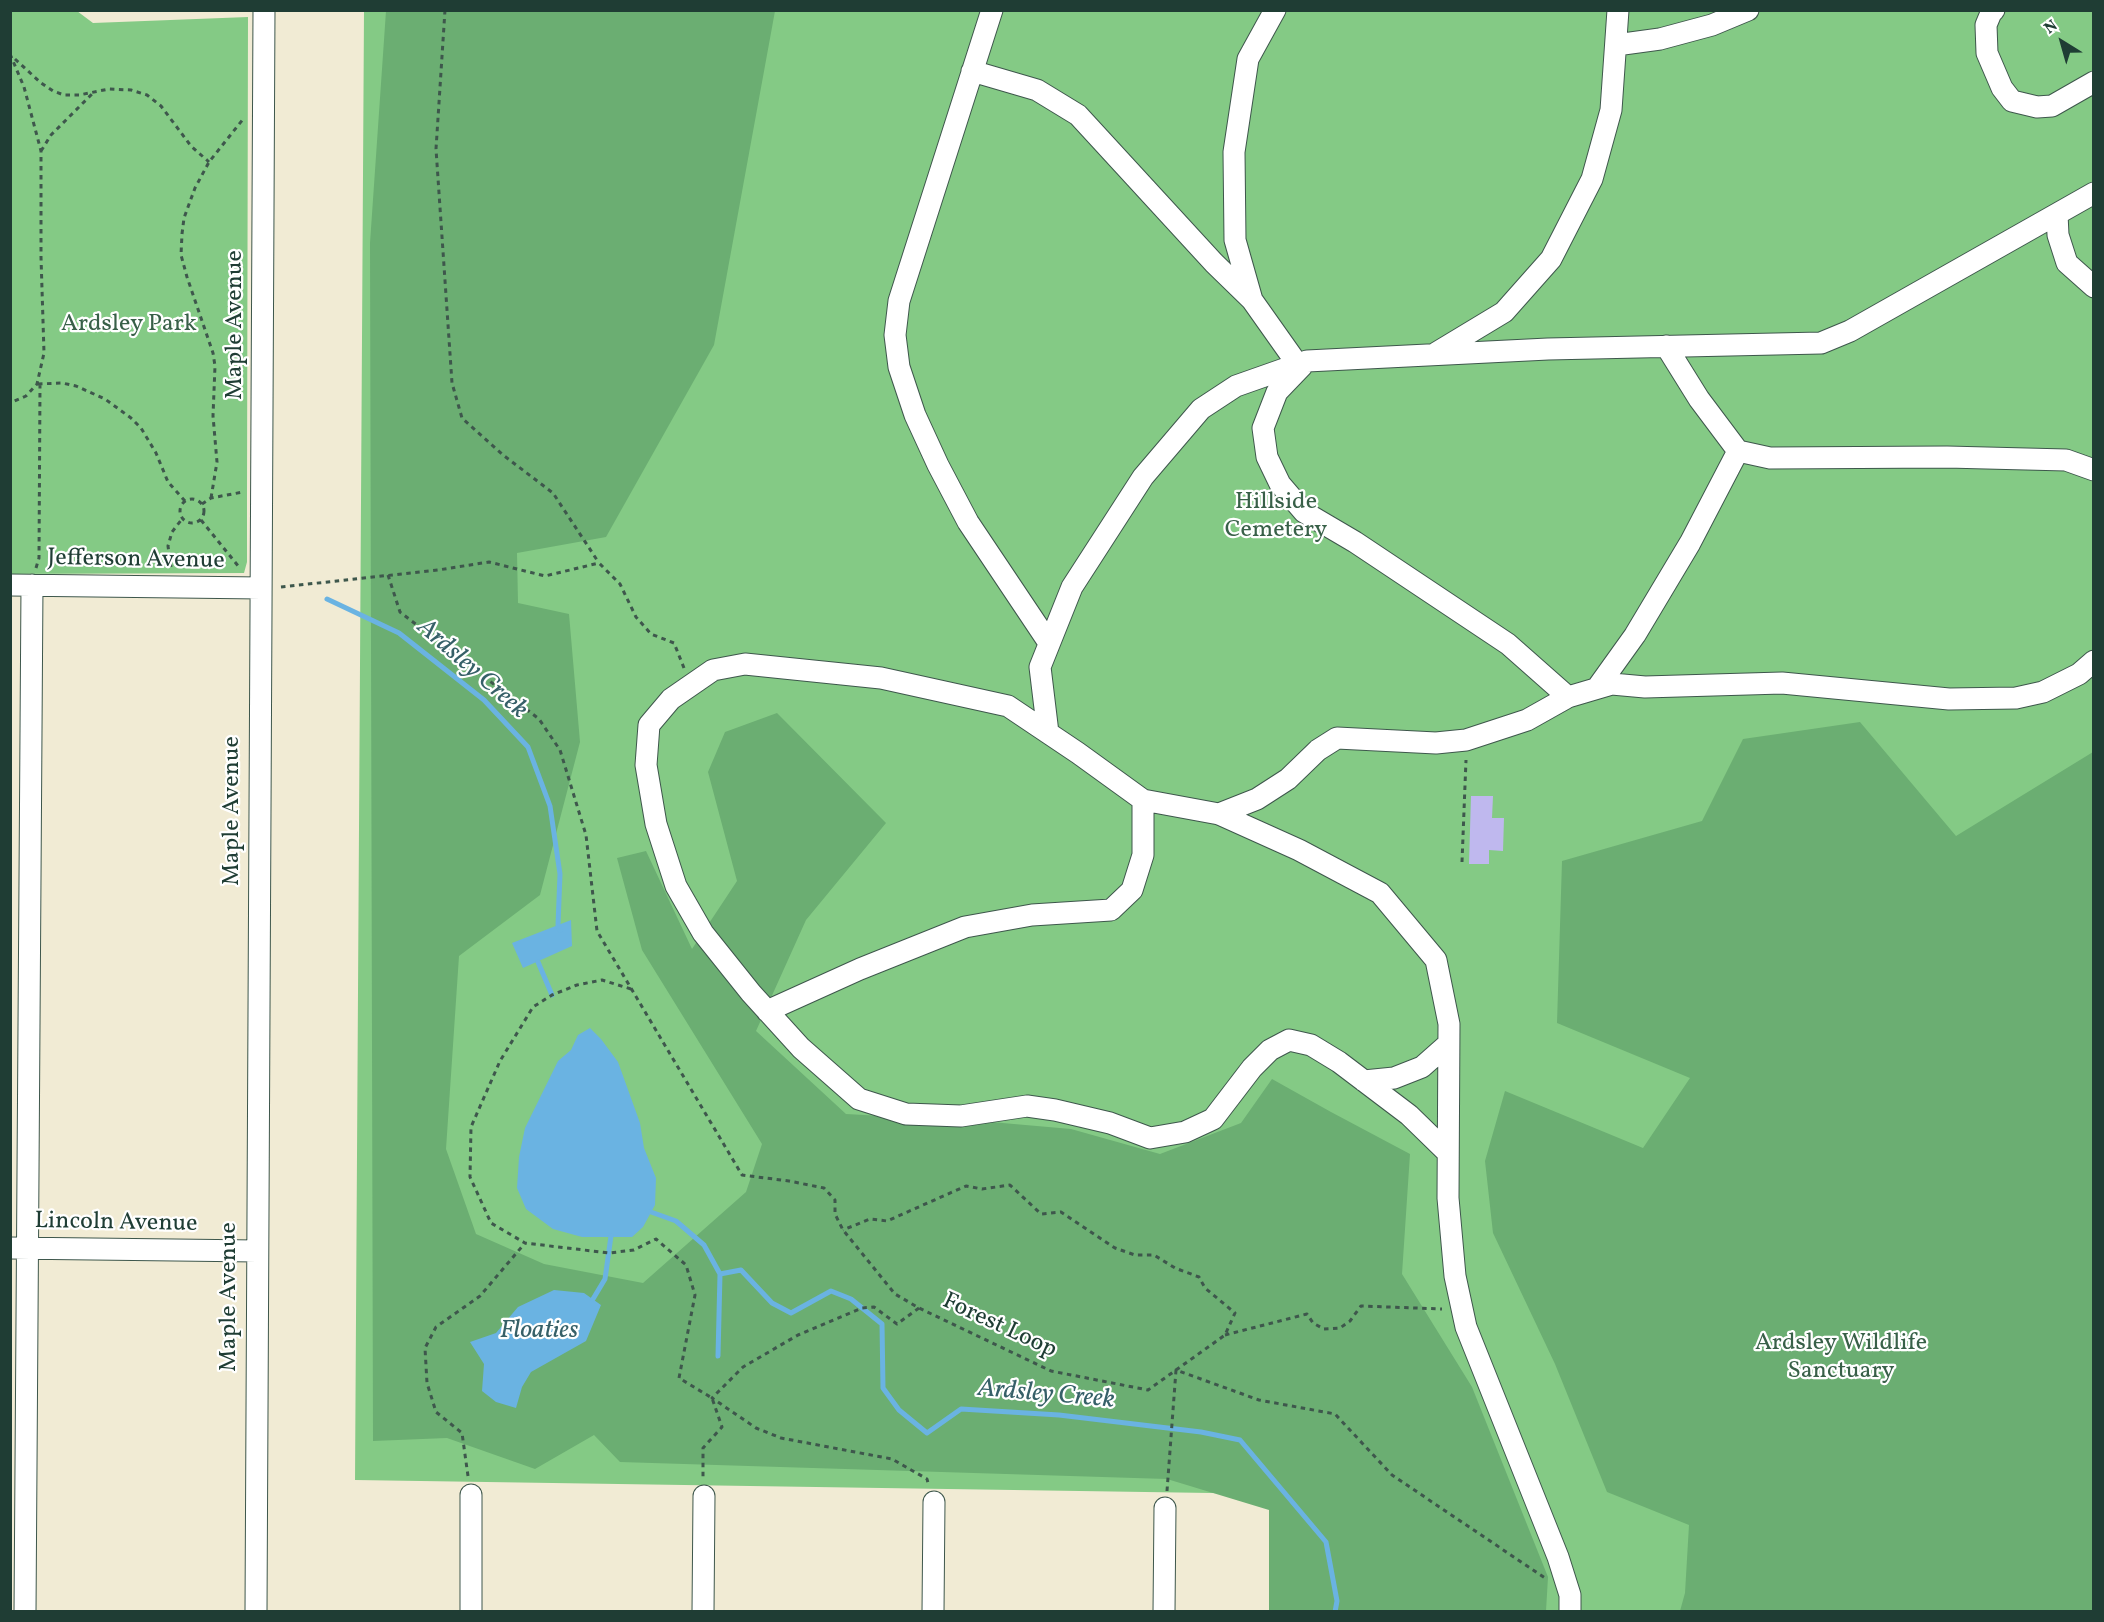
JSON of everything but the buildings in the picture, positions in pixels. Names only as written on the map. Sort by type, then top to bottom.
[{"type":"street","name":"Maple Avenue","points":[[256,1611],[264,10]]},
{"type":"street","points":[[992,10],[899,301],[895,335],[899,368],[915,415],[929,445],[968,522],[1049,643]]},
{"type":"street","points":[[1252,300],[1235,240],[1234,152],[1248,59],[1275,10]]},
{"type":"street","points":[[1433,355],[1504,312],[1551,259],[1592,179],[1611,110],[1618,10]]},
{"type":"street","points":[[1616,45],[1659,39],[1712,25],[1748,10]]},
{"type":"street","points":[[1994,10],[1986,25],[1987,53],[2002,88],[2012,101],[2037,107],[2052,106],[2094,82]]},
{"type":"street","points":[[972,71],[1037,90],[1078,115],[1214,263],[1252,300],[1302,363]]},
{"type":"street","points":[[1048,733],[1040,667],[1072,587],[1143,477],[1201,410],[1236,386],[1302,363],[1548,349],[1821,343],[1850,331],[2094,193]]},
{"type":"street","points":[[2057,214],[2058,235],[2067,263],[2094,287]]},
{"type":"street","points":[[1666,346],[1699,399],[1738,452],[1770,458],[1947,457],[2066,460],[2094,471]]},
{"type":"street","points":[[1302,363],[1277,392],[1263,428],[1267,457],[1280,484],[1304,512],[1355,542],[1508,645],[1568,697]]},
{"type":"street","points":[[1597,688],[1635,635],[1690,543],[1738,452]]},
{"type":"street","name":"Jefferson Avenue","points":[[10,585],[33,580],[261,588]]},
{"type":"street","points":[[25,1611],[19,1248],[33,580]]},
{"type":"street","points":[[1219,814],[1257,799],[1273,789],[1288,779],[1318,750],[1336,738],[1436,744],[1466,740],[1527,720],[1568,697],[1612,684],[1645,687],[1782,684],[1949,699],[2016,698],[2043,692],[2079,674],[2094,661]]},
{"type":"street","points":[[1448,1153],[1409,1115],[1364,1081],[1311,1045],[1289,1041],[1270,1050],[1252,1068],[1213,1119],[1185,1132],[1150,1138],[1110,1124],[1056,1110],[1027,1107],[961,1116],[906,1114],[859,1099],[801,1048],[767,1011],[704,933],[676,886],[656,824],[646,765],[650,725],[671,699],[713,670],[745,664],[881,678],[1008,706],[1143,800],[1219,814],[1299,850],[1380,893],[1436,960],[1449,1024],[1448,1198],[1455,1276],[1462,1310],[1466,1327],[1558,1557],[1570,1603]]},
{"type":"street","points":[[767,1011],[860,969],[965,927],[1032,915],[1111,910],[1132,890],[1143,855],[1143,800]]},
{"type":"street","points":[[1364,1081],[1394,1078],[1422,1067],[1448,1044]]},
{"type":"street","name":"Lincoln Avenue","points":[[19,1248],[257,1251]]},
{"type":"street","points":[[471,1495],[471,1611]]},
{"type":"street","points":[[703,1611],[704,1496]]},
{"type":"street","points":[[933,1611],[934,1502]]},
{"type":"street","points":[[1164,1611],[1165,1508]]},
{"type":"path","points":[[445,10],[436,149],[452,383],[462,418],[503,455],[553,493],[599,563],[620,584],[636,617],[651,634],[674,643],[691,685]]},
{"type":"path","points":[[12,56],[53,91],[64,95],[93,93],[109,89],[131,90],[147,95],[161,106],[191,146],[209,162]]},
{"type":"path","points":[[12,56],[24,87],[41,151],[44,353],[39,384],[39,558],[33,580]]},
{"type":"path","points":[[41,151],[51,135],[93,93]]},
{"type":"path","points":[[211,498],[217,462],[212,394],[215,366],[182,255],[184,218],[195,188],[209,162],[247,114]]},
{"type":"path","points":[[10,403],[26,396],[39,384],[62,383],[76,386],[105,399],[141,428],[156,453],[168,482],[185,501]]},
{"type":"path","points":[[202,504],[211,498],[247,492]]},
{"type":"path","points":[[196,499],[202,504],[204,512],[201,519],[193,523],[182,519],[179,511],[185,501],[196,499]]},
{"type":"path","points":[[171,574],[168,546],[172,532],[182,519]]},
{"type":"path","points":[[201,519],[242,571]]},
{"type":"path","points":[[261,588],[489,562],[545,576],[599,563]]},
{"type":"path","points":[[388,575],[400,612],[539,719],[560,750],[586,835],[597,931],[742,1175],[824,1188],[835,1200],[835,1214],[843,1230],[870,1219],[887,1221],[966,1186],[982,1189],[1010,1185],[1041,1214],[1061,1212],[1115,1248],[1135,1255],[1154,1255],[1174,1268],[1199,1277],[1206,1288],[1235,1313],[1225,1335]]},
{"type":"path","points":[[1462,862],[1466,740]]},
{"type":"path","points":[[632,990],[602,980],[577,985],[552,995],[533,1007],[500,1061],[471,1127],[470,1177],[491,1223],[525,1243],[609,1253],[634,1250],[656,1239],[686,1265],[695,1295],[679,1378],[756,1428],[781,1438],[892,1459],[927,1479],[934,1502]]},
{"type":"path","name":"Forest Loop","points":[[843,1230],[896,1294],[919,1308],[1051,1371],[1148,1390],[1225,1335]]},
{"type":"path","points":[[471,1495],[462,1433],[436,1412],[427,1383],[425,1348],[436,1327],[480,1296],[525,1243]]},
{"type":"path","points":[[1225,1335],[1307,1314],[1313,1323],[1324,1329],[1340,1328],[1350,1321],[1361,1306],[1462,1310]]},
{"type":"path","points":[[712,1398],[743,1367],[798,1335],[862,1308],[874,1307],[897,1324],[919,1308]]},
{"type":"path","points":[[1165,1508],[1176,1370],[1258,1400],[1335,1414],[1392,1475],[1570,1603]]},
{"type":"path","points":[[704,1496],[703,1448],[722,1427],[712,1398]]},
{"type":"green space","name":"Ardsley Park","points":[[11,11],[77,11],[93,23],[248,17],[247,562],[244,573],[11,574]]},
{"type":"green space","points":[[364,11],[2093,11],[2093,1611],[1277,1611],[1277,1494],[355,1480]]},
{"type":"green space","points":[[386,11],[775,11],[714,345],[606,537],[517,553],[518,603],[569,614],[580,742],[540,895],[459,956],[446,1149],[476,1234],[544,1264],[643,1283],[746,1192],[762,1144],[642,950],[617,858],[646,851],[692,949],[737,881],[708,772],[725,732],[777,713],[886,823],[806,920],[756,1031],[846,1114],[1071,1129],[1160,1154],[1241,1123],[1272,1079],[1410,1154],[1402,1274],[1472,1387],[1548,1577],[1546,1611],[1269,1611],[1269,1510],[1167,1479],[620,1462],[594,1435],[535,1469],[447,1438],[373,1441],[370,243]]},
{"type":"green space","name":"Ardsley Wildlife Sanctuary","points":[[1860,722],[1956,836],[2093,752],[2093,1611],[1680,1611],[1685,1593],[1689,1525],[1607,1492],[1555,1364],[1493,1233],[1485,1161],[1505,1091],[1643,1148],[1690,1078],[1557,1023],[1562,861],[1702,821],[1743,739]]},
{"type":"water","points":[[571,920],[572,946],[523,968],[512,943]]},
{"type":"water","points":[[590,1028],[618,1062],[640,1123],[644,1148],[656,1178],[655,1205],[643,1227],[632,1237],[582,1237],[553,1229],[526,1209],[517,1188],[519,1157],[525,1128],[558,1061],[571,1050],[578,1035]]},
{"type":"water","name":"Floaties","points":[[554,1290],[584,1293],[601,1305],[586,1341],[531,1372],[522,1387],[516,1408],[496,1402],[482,1391],[484,1364],[470,1342],[496,1333],[518,1307]]},
{"type":"waterway","name":"Ardsley Creek","points":[[327,599],[399,633],[484,700],[528,747],[550,806],[560,874],[558,925],[560,930]]},
{"type":"waterway","points":[[538,962],[552,995]]},
{"type":"waterway","name":"Ardsley Creek","points":[[651,1212],[676,1221],[704,1245],[720,1274],[741,1270],[772,1303],[791,1313],[831,1291],[851,1299],[882,1324],[883,1388],[899,1410],[927,1433],[961,1409],[1059,1415],[1201,1432],[1240,1440],[1326,1542],[1337,1601],[1335,1612]]},
{"type":"waterway","points":[[593,1299],[605,1279],[611,1236]]},
{"type":"waterway","points":[[718,1356],[720,1274]]},
{"type":"park label","name":"Hillside Cemetery","points":[[1276,518]]}]
